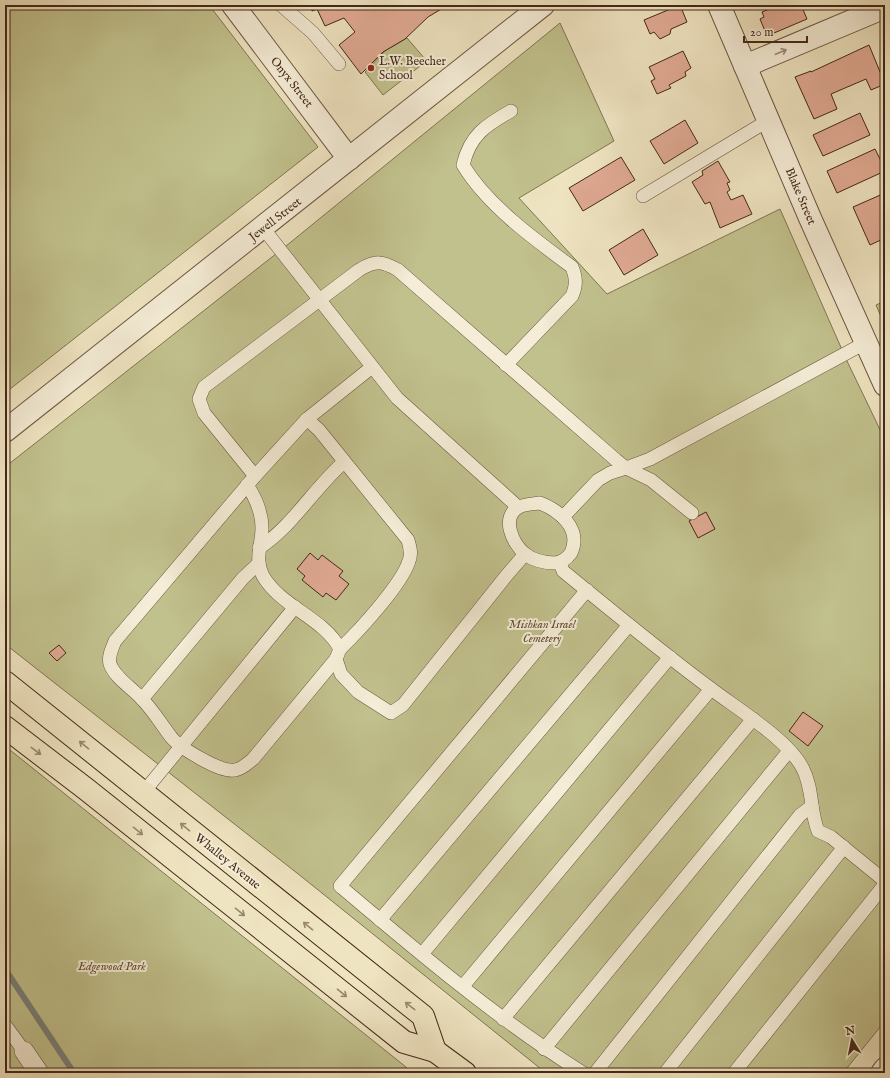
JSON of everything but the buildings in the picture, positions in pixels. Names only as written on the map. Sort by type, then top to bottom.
[{"type":"main road","name":"Whalley Avenue","points":[[5,682],[423,1016],[435,1051]]},
{"type":"main road","points":[[5,727],[86,789],[404,1042],[435,1051],[459,1071]]},
{"type":"street","name":"Onyx Street","points":[[233,5],[349,160]]},
{"type":"street","name":"Jewell Street","points":[[5,431],[543,5]]},
{"type":"street","name":"Blake Street","points":[[719,5],[885,385]]},
{"type":"street","points":[[745,66],[885,7]]},
{"type":"street","points":[[24,1051],[39,1073]]},
{"type":"street","points":[[882,1073],[885,1069]]},
{"type":"lane","points":[[281,5],[313,33],[339,64]]},
{"type":"lane","points":[[506,365],[572,296],[576,288],[576,278],[572,267],[489,199],[472,180],[463,165],[467,148],[487,124],[511,111]]},
{"type":"lane","points":[[643,196],[768,120]]},
{"type":"lane","points":[[263,228],[319,301],[397,398],[518,507]]},
{"type":"lane","points":[[525,554],[403,705],[391,713],[358,692],[341,674],[335,638],[276,591],[264,577],[258,564],[262,527],[251,480],[204,413],[199,399],[204,387],[359,270],[369,264],[383,262],[398,270],[626,468],[650,480],[692,513]]},
{"type":"lane","points":[[563,517],[598,480],[610,472],[650,459],[866,343]]},
{"type":"lane","points":[[307,419],[319,430],[408,540],[411,553],[409,562],[401,577],[355,635],[245,766],[235,771],[224,769],[181,746],[171,738],[142,699],[118,676],[110,664],[109,654],[115,641],[251,480],[307,419],[372,367]]},
{"type":"lane","points":[[259,548],[273,539],[325,478],[344,462]]},
{"type":"lane","points":[[540,503],[551,508],[563,517],[571,528],[575,539],[569,555],[560,562],[548,563],[536,560],[525,554],[515,543],[510,528],[509,521],[518,507],[540,503]]},
{"type":"lane","points":[[560,562],[563,571],[711,689],[753,719],[789,751],[803,769],[809,788],[813,819],[818,831],[831,837],[885,881]]},
{"type":"lane","points":[[142,699],[243,578],[258,564]]},
{"type":"lane","points":[[583,1073],[544,1049],[503,1019],[340,886],[587,590]]},
{"type":"lane","points":[[143,793],[295,607]]},
{"type":"lane","points":[[380,920],[629,625]]},
{"type":"lane","points":[[422,954],[670,657]]},
{"type":"lane","points":[[463,986],[711,689]]},
{"type":"lane","points":[[503,1019],[753,719]]},
{"type":"lane","points":[[544,1049],[789,751]]},
{"type":"lane","points":[[595,1073],[800,815],[812,806]]},
{"type":"lane","points":[[665,1073],[844,847]]},
{"type":"lane","points":[[734,1073],[885,884]]},
{"type":"lane","points":[[5,1025],[24,1051]]},
{"type":"green space","points":[[5,5],[209,5],[318,147],[5,393]]},
{"type":"green space","name":"Mishkan Israel Cemetery","points":[[560,23],[614,141],[519,198],[607,294],[780,209],[847,361],[885,440],[885,1021],[843,1073],[546,1073],[302,877],[5,644],[5,467],[286,246]]},
{"type":"green space","points":[[407,38],[425,59],[424,63],[383,95],[365,72],[385,51]]},
{"type":"green space","points":[[885,301],[885,326],[876,305]]},
{"type":"green space","name":"Edgewood Park","points":[[5,746],[406,1067],[411,1073],[5,1073]]},
{"type":"waterway","points":[[5,969],[74,1073]]},
{"type":"place","name":"L.W. Beecher School","points":[[371,68]]}]
